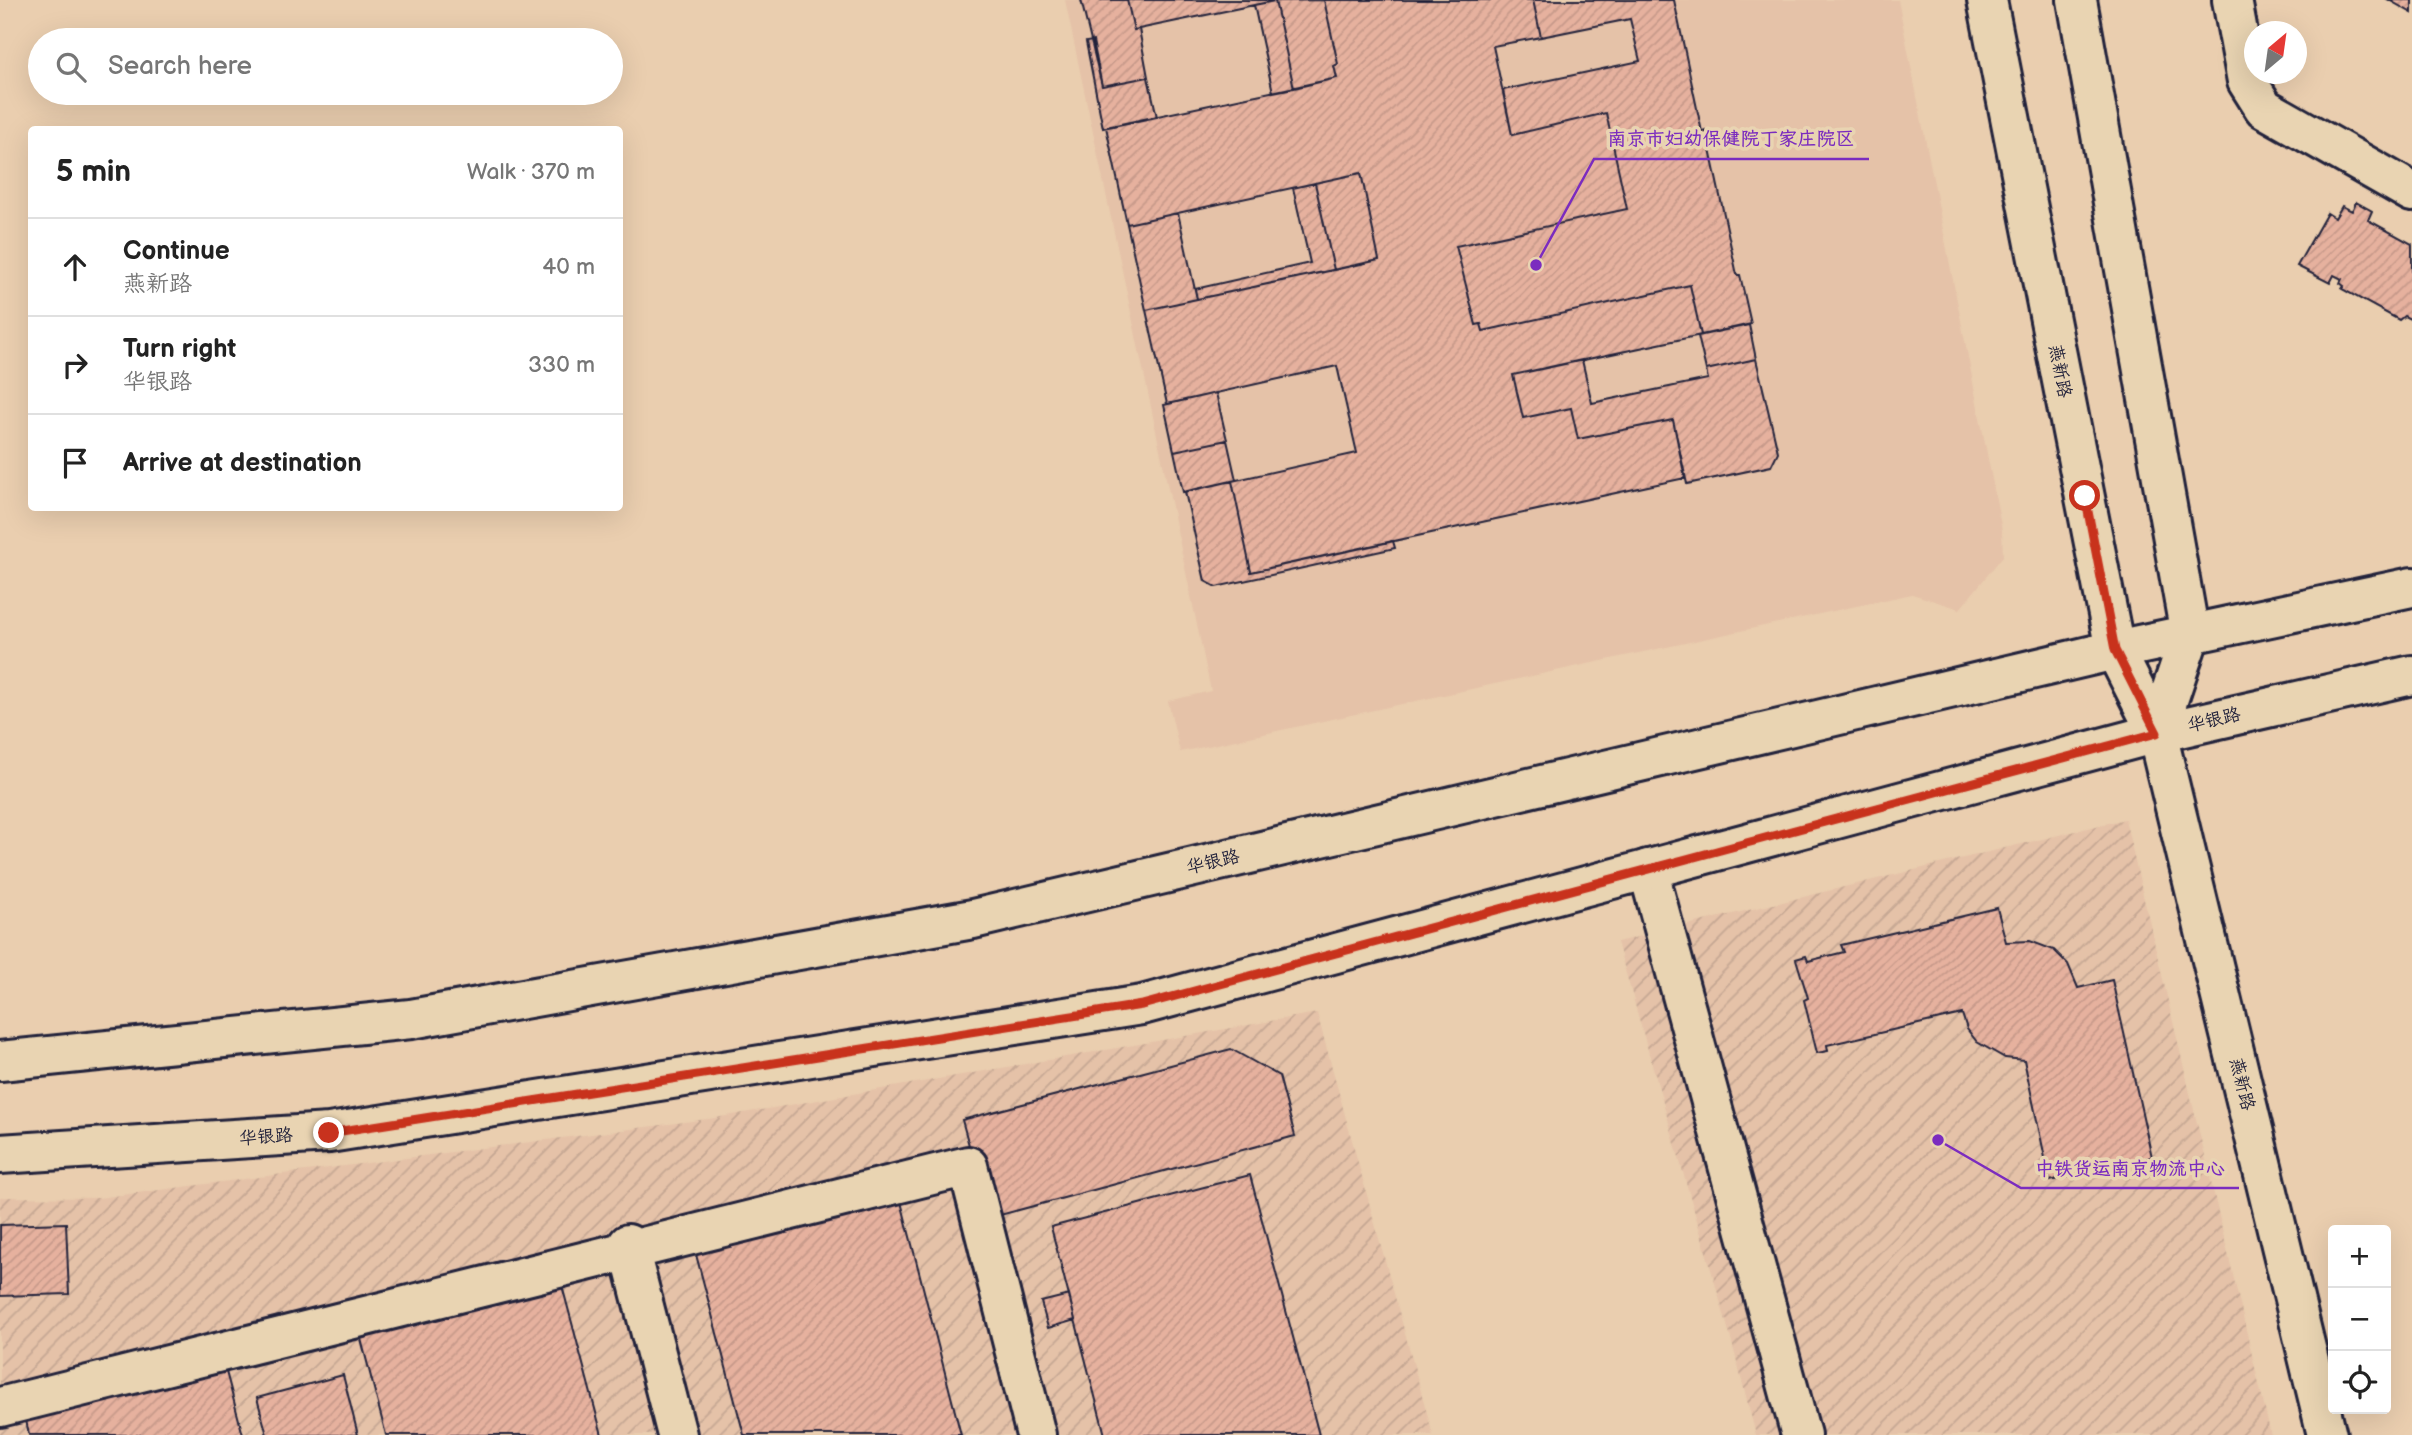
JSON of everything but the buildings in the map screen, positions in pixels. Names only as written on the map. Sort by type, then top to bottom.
[{"type":"main road","name":"燕新路","points":[[1987,0],[2115,650],[2157,733],[2328,1435]]},
{"type":"main road","points":[[2077,0],[2190,635],[2157,733]]},
{"type":"main road","points":[[2232,0],[2246,81],[2264,108],[2412,192]]},
{"type":"main road","name":"华银路","points":[[0,1061],[411,1019],[974,919],[2115,650],[2412,587]]},
{"type":"main road","name":"华银路","points":[[0,1154],[329,1133],[1142,1005],[2157,733],[2412,675]]},
{"type":"main road","points":[[1648,869],[1801,1435]]},
{"type":"main road","points":[[0,1408],[968,1166],[1036,1435]]},
{"type":"main road","points":[[628,1244],[677,1435]]},
{"type":"shaded area","points":[[1065,0],[1898,0],[2002,530],[2003,556],[1960,609],[1912,594],[1180,752],[1168,701],[1211,691]]},
{"type":"shaded area","points":[[2125,819],[2271,1435],[1756,1435],[1617,942]]},
{"type":"shaded area","points":[[1317,1013],[1433,1435],[0,1435],[0,1197],[98,1198],[715,1118]]},
{"type":"place","name":"南京市妇幼保健院丁家庄院区","points":[[1536,265]]},
{"type":"place","name":"中铁货运南京物流中心","points":[[1938,1140]]},
{"type":"route","points":[[329,1133],[1142,1005],[2157,733],[2115,650],[2085,496]]}]
